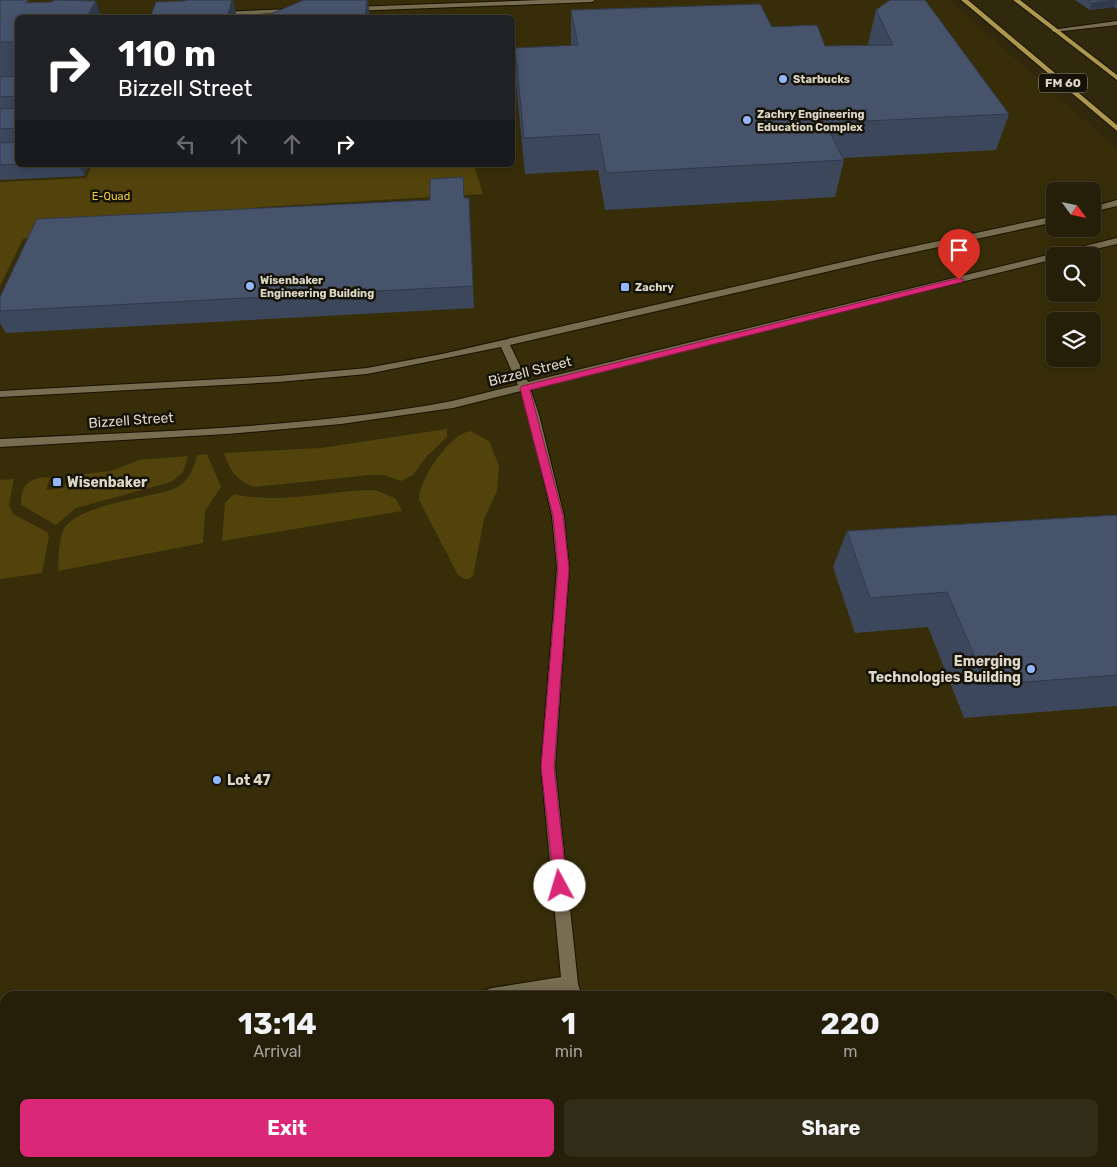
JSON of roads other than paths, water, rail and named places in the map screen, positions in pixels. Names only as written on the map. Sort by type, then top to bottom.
[{"type":"main road","name":"FM 60","points":[[964,0],[1117,129]]},
{"type":"main road","name":"FM 60","points":[[1016,0],[1117,78]]},
{"type":"street","points":[[348,9],[592,0]]},
{"type":"street","points":[[212,14],[300,11]]},
{"type":"street","points":[[1054,30],[1117,22]]},
{"type":"street","points":[[1101,207],[1117,203]]},
{"type":"street","points":[[0,394],[278,380],[366,371],[442,357],[873,258],[1046,221]]},
{"type":"street","name":"Bizzell Street","points":[[1092,247],[1117,241]]},
{"type":"street","name":"Bizzell Street","points":[[0,444],[377,417],[454,404],[1046,258]]},
{"type":"street","points":[[504,343],[525,388],[558,516],[563,568],[548,767],[572,990],[559,991]]},
{"type":"place","name":"Starbucks","points":[[783,79]]},
{"type":"place","name":"Zachry Engineering Education Complex","points":[[747,120]]},
{"type":"place","name":"Wisenbaker Engineering Building","points":[[250,286]]},
{"type":"place","name":"Zachry","points":[[625,287]]},
{"type":"place","name":"Wisenbaker","points":[[57,482]]},
{"type":"place","name":"Emerging Technologies Building","points":[[1031,669]]},
{"type":"place","name":"Lot 47","points":[[217,780]]},
{"type":"park label","name":"E-Quad","points":[[111,196]]}]
